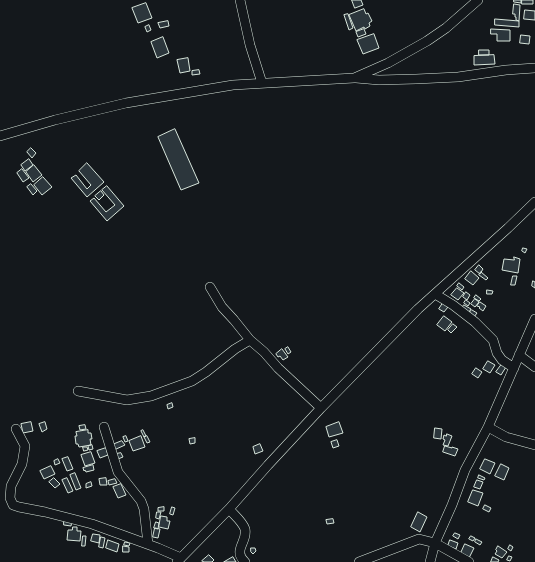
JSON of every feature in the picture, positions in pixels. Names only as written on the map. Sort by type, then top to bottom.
[{"type":"street","points":[[240,0],[250,45],[262,84]]},
{"type":"street","points":[[354,78],[388,63],[428,41],[446,28],[478,0]]},
{"type":"street","points":[[0,136],[55,120],[126,103],[233,85],[354,78],[379,80],[458,77],[506,70],[535,68]]},
{"type":"street","points":[[16,429],[25,446],[22,464],[12,486],[10,498],[13,505],[92,524],[158,548],[179,560],[229,510],[268,464],[321,408],[418,309],[535,202]]},
{"type":"street","points":[[210,287],[222,307],[250,340],[321,408]]},
{"type":"street","points":[[435,294],[453,305],[475,322],[493,340],[497,352],[502,360],[514,368]]},
{"type":"street","points":[[430,562],[435,543],[452,505],[465,470],[488,427],[535,319]]},
{"type":"street","points":[[78,391],[127,400],[150,396],[176,388],[192,381],[235,349],[250,340]]},
{"type":"street","points":[[519,355],[535,367]]},
{"type":"street","points":[[104,427],[118,472],[141,500],[144,509],[148,544]]},
{"type":"street","points":[[488,427],[506,437],[535,445]]},
{"type":"street","points":[[229,510],[242,522],[245,530],[246,536],[240,546],[240,553],[245,562]]},
{"type":"street","points":[[359,562],[419,539],[435,543],[469,562]]},
{"type":"building","points":[[352,0],[361,0],[363,5],[355,8]]},
{"type":"building","points":[[514,0],[521,0],[521,3],[514,2]]},
{"type":"building","points":[[522,0],[533,0],[533,4],[522,4]]},
{"type":"building","points":[[146,3],[152,18],[138,23],[132,8]]},
{"type":"building","points":[[514,4],[520,5],[519,21],[516,20],[515,14],[513,14]]},
{"type":"building","points":[[364,9],[372,21],[369,23],[370,26],[356,31],[349,15]]},
{"type":"building","points":[[525,10],[535,11],[535,20],[524,19]]},
{"type":"building","points":[[348,14],[353,28],[349,30],[344,15]]},
{"type":"building","points":[[495,19],[519,21],[519,27],[495,25]]},
{"type":"building","points":[[168,21],[169,26],[160,28],[158,23]]},
{"type":"building","points":[[149,25],[151,30],[147,32],[145,27]]},
{"type":"building","points":[[364,29],[366,34],[358,37],[356,32]]},
{"type":"building","points":[[491,29],[510,30],[510,41],[497,41],[497,34],[491,34]]},
{"type":"building","points":[[374,34],[379,48],[363,54],[357,40]]},
{"type":"building","points":[[521,35],[530,36],[529,44],[520,43]]},
{"type":"building","points":[[163,37],[169,53],[157,58],[151,42]]},
{"type":"building","points":[[479,50],[489,50],[489,55],[479,55]]},
{"type":"building","points":[[494,55],[495,64],[474,65],[474,56]]},
{"type":"building","points":[[188,58],[190,71],[180,73],[177,60]]},
{"type":"building","points":[[199,70],[200,74],[192,75],[192,71]]},
{"type":"building","points":[[175,129],[199,183],[181,190],[158,137]]},
{"type":"building","points":[[31,148],[36,153],[32,158],[27,152]]},
{"type":"building","points":[[29,159],[33,165],[25,171],[21,165]]},
{"type":"building","points":[[87,163],[104,182],[87,197],[71,178],[76,175],[87,189],[91,185],[79,171]]},
{"type":"building","points":[[34,165],[42,175],[33,182],[26,172]]},
{"type":"building","points":[[22,169],[29,178],[23,182],[17,173]]},
{"type":"building","points":[[43,177],[52,187],[42,195],[34,185]]},
{"type":"building","points":[[31,184],[37,191],[33,195],[27,187]]},
{"type":"building","points":[[107,186],[124,206],[107,221],[90,201],[94,198],[106,212],[115,205],[102,190]]},
{"type":"building","points":[[101,191],[104,195],[99,200],[95,196]]},
{"type":"building","points":[[523,248],[527,249],[525,253],[522,251]]},
{"type":"building","points":[[514,257],[520,259],[518,273],[502,270],[504,259],[514,260]]},
{"type":"building","points":[[479,265],[483,269],[480,274],[475,270]]},
{"type":"building","points":[[471,271],[479,278],[473,285],[465,279]]},
{"type":"building","points":[[481,272],[488,278],[486,280],[479,275]]},
{"type":"building","points":[[513,276],[517,276],[515,285],[511,285]]},
{"type":"building","points":[[533,281],[535,282],[535,288],[532,286]]},
{"type":"building","points":[[459,283],[464,287],[462,290],[457,286]]},
{"type":"building","points":[[457,288],[464,293],[458,300],[451,295]]},
{"type":"building","points":[[487,290],[493,291],[492,294],[487,294]]},
{"type":"building","points":[[466,292],[470,295],[467,300],[463,297]]},
{"type":"building","points":[[476,295],[481,299],[479,301],[474,298]]},
{"type":"building","points":[[475,299],[479,302],[475,307],[471,304]]},
{"type":"building","points":[[466,300],[470,303],[468,306],[464,303]]},
{"type":"building","points":[[480,302],[486,306],[483,311],[477,306]]},
{"type":"building","points":[[443,303],[448,307],[444,312],[439,309]]},
{"type":"building","points":[[464,305],[471,309],[469,312],[462,308]]},
{"type":"building","points":[[472,310],[477,313],[474,317],[469,313]]},
{"type":"building","points":[[444,316],[452,322],[445,331],[437,325]]},
{"type":"building","points":[[453,324],[457,327],[451,333],[448,330]]},
{"type":"building","points":[[288,347],[291,352],[288,354],[285,349]]},
{"type":"building","points":[[282,349],[288,357],[283,360],[276,354]]},
{"type":"building","points":[[488,361],[495,365],[490,373],[483,369]]},
{"type":"building","points":[[502,364],[506,367],[501,375],[496,372]]},
{"type":"building","points":[[476,368],[482,372],[478,378],[472,374]]},
{"type":"building","points":[[172,403],[173,407],[168,409],[167,405]]},
{"type":"building","points":[[31,422],[33,431],[23,433],[21,424]]},
{"type":"building","points":[[45,422],[47,429],[42,432],[39,424]]},
{"type":"building","points":[[339,422],[343,433],[329,437],[326,427]]},
{"type":"building","points":[[85,425],[86,429],[80,430],[79,426]]},
{"type":"building","points":[[435,428],[442,429],[441,439],[434,438]]},
{"type":"building","points":[[88,430],[88,433],[91,433],[91,445],[79,447],[78,444],[76,444],[76,432]]},
{"type":"building","points":[[143,430],[146,436],[144,437],[141,431]]},
{"type":"building","points":[[447,434],[452,436],[448,446],[443,445],[445,440],[443,439],[444,435],[446,436]]},
{"type":"building","points":[[126,436],[128,441],[125,442],[123,437]]},
{"type":"building","points":[[141,436],[145,447],[133,451],[129,441]]},
{"type":"building","points":[[147,436],[150,442],[147,443],[144,437]]},
{"type":"building","points":[[195,438],[195,443],[190,444],[189,439]]},
{"type":"building","points":[[337,440],[339,446],[333,448],[331,442]]},
{"type":"building","points":[[122,441],[125,445],[114,450],[112,445]]},
{"type":"building","points":[[260,444],[263,451],[255,454],[253,447]]},
{"type":"building","points":[[92,445],[93,449],[89,450],[88,446]]},
{"type":"building","points":[[445,446],[458,449],[455,456],[443,452]]},
{"type":"building","points":[[83,447],[87,447],[88,450],[84,451]]},
{"type":"building","points":[[106,448],[108,455],[100,458],[97,451]]},
{"type":"building","points":[[91,452],[95,463],[85,466],[81,455]]},
{"type":"building","points":[[121,453],[123,457],[118,459],[116,454]]},
{"type":"building","points":[[68,457],[73,469],[67,471],[62,459]]},
{"type":"building","points":[[58,459],[60,463],[55,465],[54,461]]},
{"type":"building","points":[[485,459],[495,463],[490,474],[480,469]]},
{"type":"building","points":[[501,464],[509,468],[504,480],[495,476]]},
{"type":"building","points":[[93,465],[94,470],[84,471],[83,468]]},
{"type":"building","points":[[51,466],[55,474],[44,479],[40,471]]},
{"type":"building","points":[[75,473],[81,488],[76,490],[70,475]]},
{"type":"building","points":[[479,475],[485,478],[484,480],[478,478]]},
{"type":"building","points":[[54,478],[60,484],[55,488],[49,482]]},
{"type":"building","points":[[67,478],[73,491],[68,493],[62,480]]},
{"type":"building","points":[[106,478],[107,485],[100,485],[99,479]]},
{"type":"building","points":[[115,479],[117,483],[109,485],[108,481]]},
{"type":"building","points":[[477,480],[483,482],[480,489],[474,487]]},
{"type":"building","points":[[91,482],[92,486],[86,488],[86,484]]},
{"type":"building","points":[[121,484],[126,495],[118,498],[113,487]]},
{"type":"building","points":[[473,490],[483,493],[478,506],[468,502]]},
{"type":"building","points":[[485,505],[491,508],[489,512],[483,509]]},
{"type":"building","points":[[164,507],[164,511],[158,511],[158,508]]},
{"type":"building","points":[[172,507],[175,508],[173,515],[170,514]]},
{"type":"building","points":[[157,512],[161,512],[159,519],[156,518]]},
{"type":"building","points":[[418,512],[427,517],[420,532],[411,527]]},
{"type":"building","points":[[161,516],[167,517],[167,521],[170,521],[168,529],[159,527]]},
{"type":"building","points":[[64,519],[72,521],[71,526],[64,525]]},
{"type":"building","points":[[333,519],[334,523],[327,524],[326,520]]},
{"type":"building","points":[[156,522],[159,523],[158,529],[154,528]]},
{"type":"building","points":[[73,527],[77,527],[77,531],[81,531],[80,541],[67,540],[68,530],[72,530]]},
{"type":"building","points":[[155,528],[160,529],[158,538],[153,537]]},
{"type":"building","points":[[455,533],[460,535],[458,539],[453,536]]},
{"type":"building","points":[[93,534],[100,535],[99,543],[91,541]]},
{"type":"building","points":[[83,536],[86,536],[85,546],[82,546]]},
{"type":"building","points":[[471,536],[475,538],[473,541],[469,539]]},
{"type":"building","points":[[101,537],[105,538],[103,548],[99,547]]},
{"type":"building","points":[[476,539],[482,542],[480,545],[475,542]]},
{"type":"building","points":[[108,540],[119,544],[117,552],[106,548]]},
{"type":"building","points":[[450,540],[458,543],[456,549],[448,546]]},
{"type":"building","points":[[125,542],[130,543],[129,546],[124,545]]},
{"type":"building","points":[[465,544],[474,548],[469,558],[461,553]]},
{"type":"building","points":[[510,545],[513,547],[511,551],[508,549]]},
{"type":"building","points":[[123,546],[129,547],[129,552],[123,552]]},
{"type":"building","points":[[498,546],[507,552],[502,558],[495,554]]},
{"type":"building","points":[[251,548],[255,548],[256,551],[253,554],[251,552]]},
{"type":"building","points":[[209,555],[214,560],[212,562],[202,561]]},
{"type":"building","points":[[509,556],[512,557],[510,561],[507,560]]},
{"type":"building","points":[[233,557],[236,562],[224,562]]},
{"type":"building","points":[[493,557],[499,560],[498,562],[491,562]]}]
